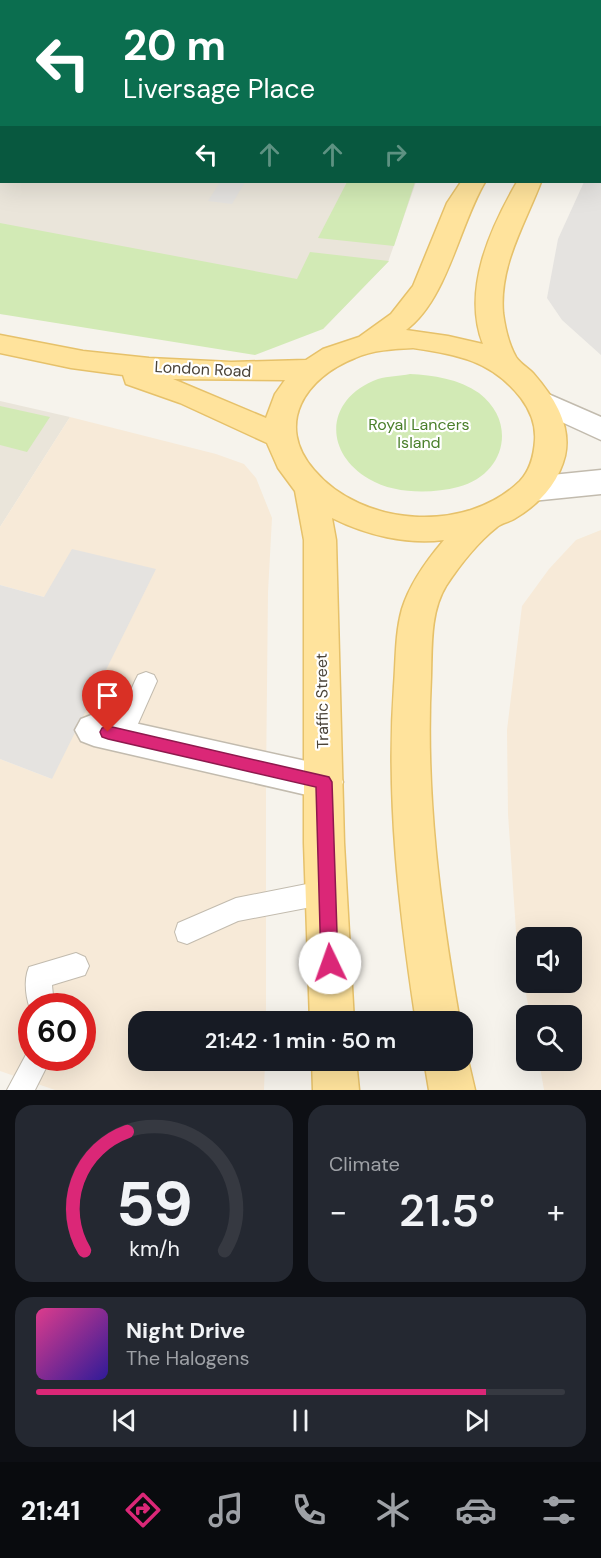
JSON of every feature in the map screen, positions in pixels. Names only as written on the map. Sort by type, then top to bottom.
[{"type":"main road","points":[[369,343],[401,320],[426,288],[460,203],[472,183]]},
{"type":"main road","points":[[505,365],[492,328],[491,287],[494,266],[509,223],[528,183]]},
{"type":"main road","points":[[413,339],[457,345],[505,365],[539,400],[550,429],[550,454],[532,489],[504,510],[485,519],[441,529],[393,527],[347,513],[311,490],[296,473],[286,456],[281,437],[283,412],[288,399],[294,388],[312,369],[338,354],[369,343],[413,339]]},
{"type":"main road","name":"London Road","points":[[0,344],[95,362],[218,372],[248,373],[312,369]]},
{"type":"main road","name":"London Road","points":[[95,362],[190,396],[281,437]]},
{"type":"main road","name":"Traffic Street","points":[[311,490],[320,540],[324,782],[332,1011]]},
{"type":"main road","points":[[436,1011],[421,918],[413,829],[411,689],[416,620],[423,598],[438,573],[453,552],[485,519]]},
{"type":"main road","points":[[335,1071],[336,1090]]},
{"type":"main road","points":[[448,1071],[452,1090]]},
{"type":"street","points":[[539,400],[601,429]]},
{"type":"street","points":[[532,489],[601,482]]},
{"type":"street","points":[[108,732],[324,782]]},
{"type":"lane","points":[[108,732],[146,681]]},
{"type":"lane","points":[[188,932],[236,910],[327,892]]},
{"type":"lane","points":[[40,993],[38,976],[76,966]]},
{"type":"lane","points":[[20,1090],[31,1071]]},
{"type":"shaded area","points":[[0,183],[416,183],[388,262],[323,329],[0,314]]},
{"type":"shaded area","points":[[219,183],[244,183],[232,204],[208,201]]},
{"type":"shaded area","points":[[584,183],[601,183],[601,355],[562,320],[547,298],[558,239]]},
{"type":"shaded area","points":[[0,401],[70,417],[0,527]]},
{"type":"shaded area","points":[[70,417],[216,454],[244,464],[256,478],[272,518],[268,592],[266,1011],[128,1011],[128,1071],[265,1071],[264,1090],[55,1090],[0,1071],[0,759],[52,779],[44,597],[0,585],[0,527]]},
{"type":"shaded area","points":[[601,530],[601,1090],[544,1090],[541,1071],[582,1071],[582,1005],[528,1005],[526,993],[582,993],[582,927],[516,927],[516,931],[508,814],[507,730],[522,606],[549,569],[576,540]]},
{"type":"shaded area","points":[[72,549],[156,569],[52,779],[0,759],[0,585],[44,597]]},
{"type":"green space","points":[[346,183],[415,183],[394,246],[318,238]]},
{"type":"green space","points":[[0,223],[297,279],[310,252],[389,261],[323,329],[255,355],[0,314]]},
{"type":"green space","name":"Royal Lancers Island","points":[[410,374],[437,377],[463,384],[479,393],[491,405],[499,419],[502,433],[501,447],[496,460],[474,481],[458,487],[425,492],[390,488],[369,479],[343,454],[337,440],[336,426],[340,412],[348,399],[361,388],[378,379]]},
{"type":"green space","points":[[0,406],[50,417],[27,452],[0,445]]},
{"type":"route","points":[[108,732],[324,782],[324,843],[330,963]]}]
